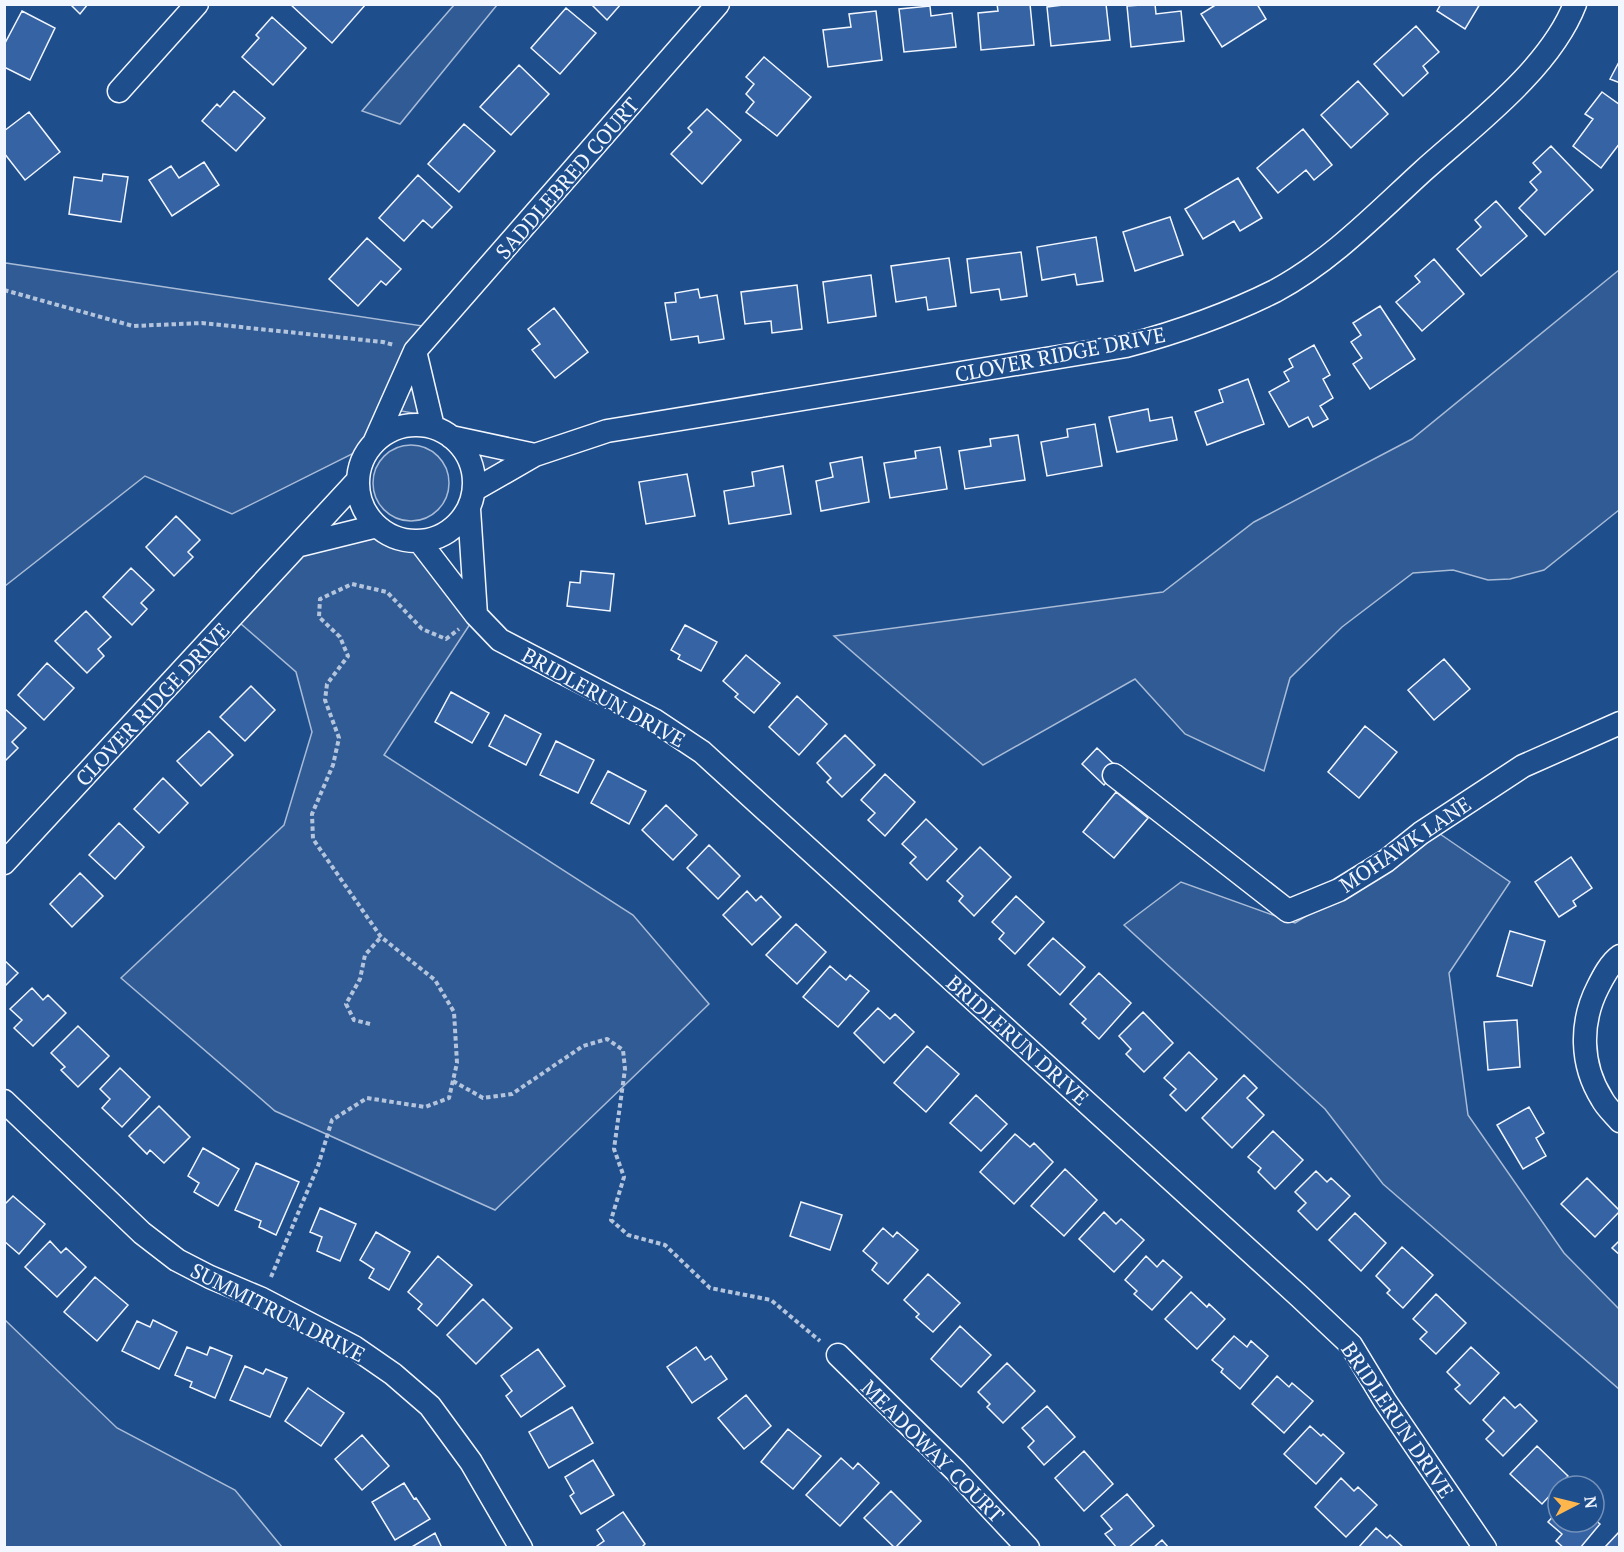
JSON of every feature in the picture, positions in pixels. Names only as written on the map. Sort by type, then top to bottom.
[{"type":"street","points":[[119,91],[197,4]]},
{"type":"street","name":"SADDLEBRED COURT","points":[[374,443],[415,351],[718,4]]},
{"type":"street","name":"CLOVER RIDGE DRIVE","points":[[420,542],[440,537],[457,526],[472,499],[535,455],[607,431],[1126,346],[1176,333],[1213,320],[1276,290],[1330,255],[1515,88],[1549,49],[1575,4]]},
{"type":"street","points":[[415,351],[442,432],[465,451],[473,470],[476,615]]},
{"type":"street","points":[[374,443],[391,431],[410,425],[535,455]]},
{"type":"street","name":"CLOVER RIDGE DRIVE","points":[[4,863],[358,480],[363,460],[374,443]]},
{"type":"street","points":[[358,480],[364,510],[377,526],[394,537],[420,542]]},
{"type":"street","points":[[300,544],[377,526]]},
{"type":"street","name":"BRIDLERUN DRIVE","points":[[420,542],[476,615],[500,640],[654,720],[702,752],[1351,1345],[1385,1401],[1485,1548]]},
{"type":"street","name":"MOHAWK LANE","points":[[1114,775],[1288,911],[1348,884],[1386,861],[1420,833],[1523,766],[1620,723]]},
{"type":"street","points":[[1620,956],[1601,981],[1589,1004],[1585,1057],[1591,1078],[1602,1100],[1620,1120]]},
{"type":"street","name":"SUMMITRUN DRIVE","points":[[4,1101],[142,1233],[177,1260],[262,1299],[354,1347],[393,1374],[430,1406],[471,1462],[521,1548]]},
{"type":"street","name":"MEADOWAY COURT","points":[[838,1355],[955,1470],[1028,1548]]},
{"type":"path","points":[[4,290],[133,326],[202,323],[383,342],[415,351]]},
{"type":"path","points":[[262,1299],[318,1166],[332,1120],[367,1098],[425,1107],[449,1098],[457,1063],[454,1012],[435,980],[381,937],[313,839],[312,814],[333,765],[339,738],[325,700],[327,684],[348,656],[340,637],[319,617],[320,599],[352,584],[387,592],[422,629],[446,639],[476,615]]},
{"type":"path","points":[[370,1024],[354,1020],[346,1004],[360,979],[365,954],[381,937]]},
{"type":"path","points":[[453,1080],[483,1098],[512,1094],[583,1046],[607,1039],[623,1050],[625,1069],[614,1149],[624,1177],[611,1220],[628,1236],[664,1245],[710,1288],[771,1300],[838,1355]]},
{"type":"shaded area","points":[[454,5],[497,5],[400,124],[362,111]]},
{"type":"shaded area","points":[[5,262],[436,328],[374,443],[232,514],[145,476],[5,586]]},
{"type":"shaded area","points":[[1619,270],[1619,510],[1544,570],[1510,579],[1488,580],[1453,570],[1413,573],[1342,627],[1290,678],[1264,771],[1185,734],[1135,679],[983,765],[834,636],[1163,592],[1254,522],[1412,439]]},
{"type":"shaded area","points":[[413,380],[424,415],[401,411]]},
{"type":"shaded area","points":[[411,445],[426,448],[438,456],[446,468],[449,483],[446,498],[438,510],[426,518],[411,521],[396,518],[384,510],[376,498],[373,483],[376,468],[384,456],[396,448]]},
{"type":"shaded area","points":[[476,453],[509,457],[483,478]]},
{"type":"shaded area","points":[[377,526],[394,537],[420,542],[476,615],[384,755],[633,915],[709,1004],[495,1210],[275,1111],[121,978],[284,825],[312,732],[296,672],[233,617],[300,545]]},
{"type":"shaded area","points":[[1440,834],[1510,882],[1449,973],[1468,1115],[1564,1253],[1619,1309],[1619,1389],[1383,1184],[1325,1109],[1124,925],[1181,882],[1295,923]]},
{"type":"shaded area","points":[[5,1320],[117,1428],[235,1490],[282,1547],[5,1547]]},
{"type":"building","points":[[70,4],[88,4],[80,14]]},
{"type":"building","points":[[290,4],[366,4],[332,43]]},
{"type":"building","points":[[591,4],[621,4],[607,20]]},
{"type":"building","points":[[997,4],[1030,4],[1034,45],[981,50],[978,13],[998,11]]},
{"type":"building","points":[[1106,4],[1110,40],[1051,46],[1047,7]]},
{"type":"building","points":[[1155,4],[1156,14],[1181,11],[1184,41],[1131,47],[1127,6]]},
{"type":"building","points":[[1217,4],[1257,4],[1266,19],[1222,47],[1201,14]]},
{"type":"building","points":[[1441,4],[1480,4],[1465,29],[1437,11]]},
{"type":"building","points":[[930,6],[931,16],[952,13],[956,47],[904,52],[899,9]]},
{"type":"building","points":[[566,8],[596,33],[560,74],[531,48]]},
{"type":"building","points":[[22,11],[55,28],[30,80],[4,67],[4,45]]},
{"type":"building","points":[[876,11],[882,60],[828,67],[823,30],[851,27],[849,14]]},
{"type":"building","points":[[272,17],[306,48],[273,85],[242,57],[259,38],[256,35]]},
{"type":"building","points":[[1416,26],[1439,52],[1423,66],[1428,73],[1403,96],[1374,64]]},
{"type":"building","points":[[764,57],[811,97],[777,136],[746,112],[754,102],[746,94],[754,84],[746,77]]},
{"type":"building","points":[[1620,60],[1620,83],[1610,79]]},
{"type":"building","points":[[519,65],[549,94],[511,135],[480,107]]},
{"type":"building","points":[[1358,81],[1388,114],[1351,148],[1321,115]]},
{"type":"building","points":[[234,91],[265,118],[236,151],[202,121],[217,104],[220,107]]},
{"type":"building","points":[[1602,92],[1620,105],[1620,143],[1601,168],[1573,146],[1593,119],[1585,114]]},
{"type":"building","points":[[707,109],[741,140],[702,184],[671,154],[692,132],[688,128]]},
{"type":"building","points":[[29,112],[60,152],[25,180],[4,153],[4,131]]},
{"type":"building","points":[[464,124],[495,151],[459,192],[428,164]]},
{"type":"building","points":[[1303,129],[1332,165],[1314,180],[1306,170],[1278,193],[1257,168]]},
{"type":"building","points":[[1551,146],[1593,190],[1545,235],[1519,208],[1537,190],[1530,182],[1541,172],[1533,163]]},
{"type":"building","points":[[204,162],[219,185],[172,216],[149,180],[171,166],[179,178]]},
{"type":"building","points":[[103,174],[128,177],[121,222],[69,214],[74,177],[102,181]]},
{"type":"building","points":[[418,175],[452,207],[432,228],[423,220],[404,241],[379,218]]},
{"type":"building","points":[[1238,178],[1262,218],[1240,231],[1234,221],[1203,239],[1185,209]]},
{"type":"building","points":[[1496,201],[1527,236],[1481,276],[1457,249],[1481,227],[1475,220]]},
{"type":"building","points":[[1170,217],[1183,255],[1135,271],[1123,232]]},
{"type":"building","points":[[1096,237],[1103,281],[1077,285],[1075,274],[1042,280],[1037,247]]},
{"type":"building","points":[[367,238],[401,269],[386,285],[381,281],[358,306],[329,279]]},
{"type":"building","points":[[1021,252],[1027,296],[1001,300],[999,289],[971,293],[967,259]]},
{"type":"building","points":[[949,258],[956,306],[928,310],[926,297],[896,302],[891,266]]},
{"type":"building","points":[[1434,259],[1464,294],[1422,331],[1396,302],[1420,282],[1415,276]]},
{"type":"building","points":[[871,275],[876,316],[828,323],[823,282]]},
{"type":"building","points":[[797,285],[802,329],[772,333],[771,321],[745,324],[741,292]]},
{"type":"building","points":[[698,289],[700,298],[717,295],[724,339],[699,343],[698,336],[671,340],[665,303],[676,302],[675,293]]},
{"type":"building","points":[[1380,306],[1415,359],[1370,389],[1353,364],[1362,358],[1351,342],[1361,335],[1353,323]]},
{"type":"building","points":[[554,308],[588,352],[555,378],[532,350],[540,344],[528,329]]},
{"type":"building","points":[[1314,345],[1330,375],[1323,379],[1333,398],[1320,406],[1328,419],[1313,427],[1308,417],[1289,427],[1269,392],[1289,381],[1284,372],[1293,367],[1289,359]]},
{"type":"building","points":[[1248,379],[1264,424],[1207,445],[1195,412],[1223,402],[1219,390]]},
{"type":"building","points":[[1148,409],[1150,421],[1172,417],[1177,440],[1117,452],[1109,417]]},
{"type":"building","points":[[1095,424],[1102,466],[1047,476],[1041,442],[1068,437],[1067,429]]},
{"type":"building","points":[[1018,435],[1025,480],[965,489],[959,451],[991,446],[990,439]]},
{"type":"building","points":[[940,447],[947,489],[890,498],[884,463],[916,458],[915,451]]},
{"type":"building","points":[[862,457],[869,502],[821,511],[816,481],[833,477],[830,463]]},
{"type":"building","points":[[783,466],[791,514],[729,524],[724,491],[754,486],[752,472]]},
{"type":"building","points":[[687,474],[695,516],[646,524],[639,482]]},
{"type":"building","points":[[176,516],[200,540],[188,552],[193,557],[174,576],[146,547]]},
{"type":"building","points":[[131,568],[154,590],[141,603],[147,609],[132,625],[103,597]]},
{"type":"building","points":[[581,571],[614,574],[610,611],[567,606],[570,582],[580,583]]},
{"type":"building","points":[[86,611],[111,637],[98,649],[104,656],[87,673],[55,641]]},
{"type":"building","points":[[685,625],[717,642],[701,671],[678,659],[680,655],[671,650]]},
{"type":"building","points":[[746,655],[780,683],[754,713],[735,697],[738,694],[723,681]]},
{"type":"building","points":[[1444,659],[1470,689],[1434,720],[1408,690]]},
{"type":"building","points":[[47,663],[74,688],[44,720],[18,695]]},
{"type":"building","points":[[251,686],[275,710],[245,741],[220,717]]},
{"type":"building","points":[[451,692],[489,713],[472,743],[435,722]]},
{"type":"building","points":[[797,696],[827,724],[799,755],[769,727]]},
{"type":"building","points":[[4,708],[26,728],[12,742],[18,748],[4,762]]},
{"type":"building","points":[[505,715],[541,734],[526,765],[489,746]]},
{"type":"building","points":[[1365,726],[1397,752],[1359,798],[1328,772]]},
{"type":"building","points":[[209,731],[233,755],[201,786],[177,761]]},
{"type":"building","points":[[845,735],[875,765],[842,797],[827,782],[831,778],[817,763]]},
{"type":"building","points":[[556,741],[594,760],[578,793],[540,775]]},
{"type":"building","points":[[1097,748],[1119,769],[1104,785],[1082,764]]},
{"type":"building","points":[[608,771],[646,791],[629,824],[591,803]]},
{"type":"building","points":[[885,774],[915,802],[885,836],[868,820],[875,813],[861,800]]},
{"type":"building","points":[[163,778],[188,803],[159,833],[134,809]]},
{"type":"building","points":[[1116,792],[1148,818],[1114,858],[1083,832]]},
{"type":"building","points":[[666,805],[697,835],[673,860],[642,830]]},
{"type":"building","points":[[926,819],[957,849],[927,880],[910,863],[916,857],[902,844]]},
{"type":"building","points":[[119,823],[144,847],[115,879],[89,855]]},
{"type":"building","points":[[709,845],[740,876],[718,899],[687,868]]},
{"type":"building","points":[[980,847],[1011,877],[974,916],[959,901],[963,896],[947,881]]},
{"type":"building","points":[[1571,857],[1592,888],[1573,901],[1576,906],[1559,917],[1535,882]]},
{"type":"building","points":[[80,873],[103,896],[72,927],[50,904]]},
{"type":"building","points":[[747,891],[756,901],[761,896],[781,917],[752,945],[723,915]]},
{"type":"building","points":[[1016,896],[1044,922],[1015,954],[999,939],[1004,933],[992,922]]},
{"type":"building","points":[[796,924],[826,952],[797,984],[766,955]]},
{"type":"building","points":[[1510,931],[1545,941],[1532,986],[1497,976]]},
{"type":"building","points":[[1053,938],[1085,967],[1060,995],[1028,965]]},
{"type":"building","points":[[4,960],[18,973],[4,987]]},
{"type":"building","points":[[830,966],[846,980],[850,975],[869,991],[838,1027],[803,997]]},
{"type":"building","points":[[1099,973],[1131,1003],[1099,1039],[1082,1023],[1086,1019],[1070,1004]]},
{"type":"building","points":[[32,988],[43,1000],[48,995],[66,1013],[33,1046],[14,1028],[22,1020],[10,1009]]},
{"type":"building","points":[[878,1008],[890,1019],[895,1014],[914,1032],[884,1063],[854,1033]]},
{"type":"building","points":[[1143,1012],[1173,1043],[1144,1072],[1126,1054],[1131,1049],[1119,1036]]},
{"type":"building","points":[[1517,1020],[1520,1067],[1488,1070],[1484,1022]]},
{"type":"building","points":[[78,1026],[109,1056],[78,1087],[61,1070],[65,1067],[51,1053]]},
{"type":"building","points":[[927,1046],[959,1074],[926,1112],[894,1083]]},
{"type":"building","points":[[1189,1052],[1217,1079],[1186,1111],[1170,1095],[1176,1089],[1164,1078]]},
{"type":"building","points":[[120,1068],[150,1097],[122,1127],[102,1108],[110,1099],[100,1089]]},
{"type":"building","points":[[1244,1075],[1257,1088],[1247,1098],[1264,1115],[1232,1148],[1202,1118]]},
{"type":"building","points":[[976,1095],[1007,1124],[981,1151],[950,1123]]},
{"type":"building","points":[[159,1106],[190,1137],[164,1163],[150,1150],[147,1154],[129,1136]]},
{"type":"building","points":[[1529,1107],[1544,1133],[1536,1138],[1546,1156],[1523,1169],[1497,1125]]},
{"type":"building","points":[[1273,1131],[1303,1160],[1275,1189],[1258,1172],[1261,1168],[1248,1157]]},
{"type":"building","points":[[1015,1134],[1030,1147],[1034,1143],[1053,1162],[1014,1204],[980,1172]]},
{"type":"building","points":[[203,1148],[239,1169],[218,1206],[194,1192],[199,1183],[188,1176]]},
{"type":"building","points":[[256,1163],[299,1182],[276,1235],[259,1227],[261,1221],[235,1210]]},
{"type":"building","points":[[1065,1169],[1097,1200],[1064,1236],[1031,1206]]},
{"type":"building","points":[[1316,1171],[1327,1182],[1331,1178],[1350,1196],[1317,1230],[1298,1211],[1306,1203],[1295,1192]]},
{"type":"building","points":[[1587,1178],[1620,1211],[1595,1237],[1561,1204]]},
{"type":"building","points":[[13,1196],[45,1224],[19,1254],[4,1241],[4,1205]]},
{"type":"building","points":[[801,1202],[842,1215],[830,1250],[790,1236]]},
{"type":"building","points":[[320,1208],[356,1224],[340,1261],[317,1251],[322,1237],[310,1232]]},
{"type":"building","points":[[1104,1212],[1116,1224],[1121,1219],[1144,1240],[1114,1272],[1079,1239]]},
{"type":"building","points":[[1355,1213],[1386,1243],[1361,1271],[1329,1240]]},
{"type":"building","points":[[883,1228],[893,1237],[897,1232],[918,1250],[888,1284],[872,1270],[877,1263],[863,1251]]},
{"type":"building","points":[[376,1232],[410,1252],[389,1290],[369,1278],[374,1269],[360,1260]]},
{"type":"building","points":[[1620,1240],[1620,1255],[1612,1248]]},
{"type":"building","points":[[50,1241],[61,1253],[66,1248],[86,1267],[57,1297],[25,1267]]},
{"type":"building","points":[[1402,1247],[1433,1275],[1403,1308],[1387,1293],[1390,1290],[1376,1276]]},
{"type":"building","points":[[438,1256],[472,1285],[437,1326],[418,1309],[422,1304],[408,1292]]},
{"type":"building","points":[[1146,1256],[1157,1267],[1163,1260],[1182,1277],[1152,1310],[1134,1294],[1137,1291],[1125,1280]]},
{"type":"building","points":[[928,1274],[960,1303],[933,1332],[916,1317],[919,1314],[904,1300]]},
{"type":"building","points":[[95,1277],[128,1305],[97,1341],[64,1312]]},
{"type":"building","points":[[1191,1292],[1225,1319],[1197,1349],[1165,1319]]},
{"type":"building","points":[[1436,1294],[1466,1323],[1436,1354],[1420,1339],[1427,1332],[1413,1319]]},
{"type":"building","points":[[483,1299],[512,1328],[476,1364],[447,1335]]},
{"type":"building","points":[[153,1320],[177,1332],[159,1369],[122,1351],[137,1321],[150,1327]]},
{"type":"building","points":[[960,1326],[991,1355],[961,1387],[931,1359]]},
{"type":"building","points":[[1234,1336],[1247,1347],[1251,1341],[1268,1356],[1240,1389],[1221,1372],[1223,1369],[1212,1360]]},
{"type":"building","points":[[187,1347],[207,1355],[210,1347],[232,1356],[215,1398],[190,1387],[192,1382],[175,1375]]},
{"type":"building","points":[[696,1347],[705,1360],[711,1356],[727,1379],[692,1403],[667,1367]]},
{"type":"building","points":[[1471,1347],[1499,1373],[1470,1404],[1455,1389],[1460,1385],[1447,1372]]},
{"type":"building","points":[[538,1349],[565,1386],[521,1417],[506,1396],[512,1391],[501,1376]]},
{"type":"building","points":[[1007,1363],[1035,1391],[1003,1423],[987,1407],[990,1404],[978,1392]]},
{"type":"building","points":[[245,1366],[263,1374],[266,1369],[287,1378],[270,1417],[230,1400]]},
{"type":"building","points":[[1277,1376],[1289,1387],[1292,1383],[1313,1401],[1284,1433],[1252,1404]]},
{"type":"building","points":[[308,1388],[344,1413],[321,1446],[285,1421]]},
{"type":"building","points":[[746,1395],[771,1426],[744,1449],[718,1418]]},
{"type":"building","points":[[1504,1397],[1515,1408],[1520,1404],[1537,1421],[1503,1456],[1486,1439],[1494,1431],[1483,1420]]},
{"type":"building","points":[[1047,1406],[1075,1437],[1044,1465],[1028,1447],[1034,1441],[1022,1428]]},
{"type":"building","points":[[572,1407],[593,1443],[549,1468],[529,1432]]},
{"type":"building","points":[[1310,1426],[1321,1436],[1323,1434],[1344,1453],[1316,1484],[1284,1454]]},
{"type":"building","points":[[788,1429],[821,1456],[793,1489],[761,1462]]},
{"type":"building","points":[[362,1435],[389,1466],[362,1490],[335,1459]]},
{"type":"building","points":[[1537,1446],[1566,1474],[1546,1474],[1546,1500],[1542,1504],[1510,1474]]},
{"type":"building","points":[[1084,1451],[1113,1484],[1084,1511],[1055,1478]]},
{"type":"building","points":[[841,1458],[853,1469],[858,1463],[879,1483],[840,1526],[806,1495]]},
{"type":"building","points":[[593,1460],[614,1495],[581,1514],[570,1496],[574,1493],[565,1477]]},
{"type":"building","points":[[1341,1478],[1354,1491],[1358,1487],[1377,1505],[1346,1537],[1315,1507]]},
{"type":"building","points":[[404,1483],[430,1519],[395,1540],[372,1502]]},
{"type":"building","points":[[891,1491],[921,1521],[895,1548],[864,1518]]},
{"type":"building","points":[[1127,1494],[1154,1526],[1128,1548],[1117,1548],[1105,1534],[1112,1529],[1101,1516]]},
{"type":"building","points":[[623,1512],[645,1544],[641,1548],[598,1548],[597,1546],[604,1541],[597,1530]]},
{"type":"building","points":[[1376,1528],[1387,1538],[1390,1535],[1404,1548],[1358,1548]]},
{"type":"building","points":[[1620,1531],[1620,1548],[1606,1548],[1605,1547]]},
{"type":"building","points":[[435,1533],[442,1548],[410,1548]]},
{"type":"building","points":[[1562,1534],[1592,1534],[1580,1548],[1564,1548],[1556,1541]]},
{"type":"building","points":[[1162,1540],[1169,1548],[1153,1548]]}]
